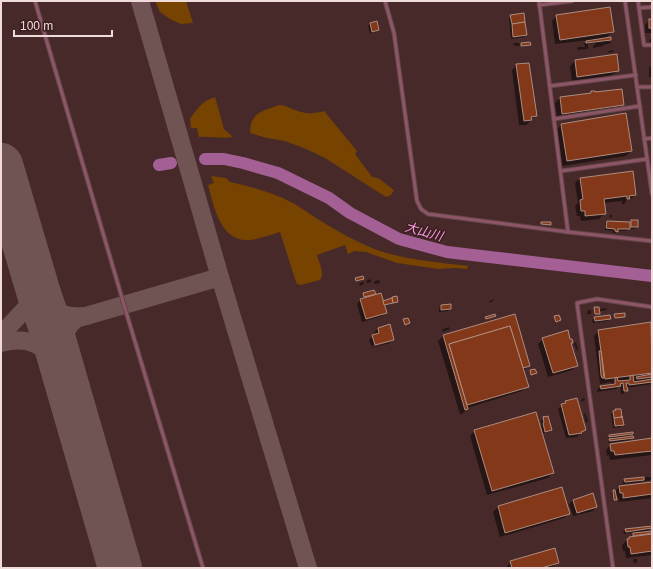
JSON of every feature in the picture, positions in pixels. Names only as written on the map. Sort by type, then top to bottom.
[{"type":"lane","points":[[35,1],[127,315],[204,568]]},
{"type":"lane","points":[[385,1],[394,33],[417,201],[421,209],[428,214],[652,241]]},
{"type":"lane","points":[[568,232],[539,3],[572,1]]},
{"type":"lane","points":[[625,1],[652,194]]},
{"type":"lane","points":[[638,1],[644,45],[652,45]]},
{"type":"lane","points":[[639,8],[652,8]]},
{"type":"lane","points":[[550,86],[636,75]]},
{"type":"lane","points":[[637,87],[652,87]]},
{"type":"lane","points":[[554,119],[640,106]]},
{"type":"lane","points":[[644,139],[652,138]]},
{"type":"lane","points":[[561,171],[647,159]]},
{"type":"lane","points":[[613,568],[577,303],[597,299],[652,307]]},
{"type":"shaded area","points":[[155,1],[186,1],[193,23],[181,24],[170,19],[160,12]]},
{"type":"shaded area","points":[[215,97],[224,129],[233,137],[199,137],[197,128],[191,128],[190,119],[195,112],[203,103]]},
{"type":"shaded area","points":[[279,105],[305,113],[324,111],[357,151],[355,154],[372,177],[378,178],[394,190],[391,195],[386,197],[325,158],[306,149],[285,141],[250,133],[252,121],[258,113]]},
{"type":"shaded area","points":[[211,176],[226,178],[230,182],[262,190],[285,199],[342,234],[383,252],[431,262],[468,266],[467,269],[439,269],[397,263],[366,252],[354,251],[348,254],[345,245],[317,255],[322,271],[320,280],[301,285],[297,284],[280,232],[249,240],[239,239],[231,235],[225,229],[216,212],[208,185],[214,183]]},
{"type":"building","points":[[610,7],[614,32],[560,40],[556,15]]},
{"type":"building","points":[[524,13],[525,22],[512,24],[510,15]]},
{"type":"building","points":[[649,19],[652,19],[652,28],[649,28]]},
{"type":"building","points":[[377,21],[379,30],[372,32],[370,23]]},
{"type":"building","points":[[525,22],[527,35],[513,37],[512,24]]},
{"type":"building","points":[[611,37],[611,40],[586,43],[586,41]]},
{"type":"building","points":[[530,42],[531,45],[521,46],[521,43]]},
{"type":"building","points":[[617,54],[619,71],[577,77],[575,60]]},
{"type":"building","points":[[529,63],[537,116],[531,117],[532,120],[524,121],[516,64]]},
{"type":"building","points":[[622,89],[624,105],[562,114],[560,97],[591,93],[591,91],[595,92]]},
{"type":"building","points":[[626,113],[632,151],[567,161],[561,124]]},
{"type":"building","points":[[633,171],[636,195],[629,196],[630,199],[627,199],[627,196],[604,199],[606,214],[585,216],[585,211],[581,211],[580,200],[583,199],[580,178]]},
{"type":"building","points":[[631,220],[638,220],[638,227],[631,227]]},
{"type":"building","points":[[607,221],[630,222],[630,229],[618,229],[618,232],[615,231],[615,229],[606,228]]},
{"type":"building","points":[[541,222],[551,222],[551,225],[541,224]]},
{"type":"building","points":[[363,276],[364,279],[356,281],[355,278]]},
{"type":"building","points":[[374,290],[376,294],[364,297],[363,293]]},
{"type":"building","points":[[381,293],[387,313],[366,319],[360,299]]},
{"type":"building","points":[[397,296],[398,302],[393,303],[392,297]]},
{"type":"building","points":[[392,298],[393,303],[384,305],[383,301]]},
{"type":"building","points":[[451,304],[451,309],[441,310],[441,305]]},
{"type":"building","points":[[594,307],[599,307],[600,314],[595,314]]},
{"type":"building","points":[[625,313],[625,317],[615,318],[614,314]]},
{"type":"building","points":[[495,314],[496,316],[486,319],[485,317]]},
{"type":"building","points":[[515,314],[530,366],[523,368],[510,326],[449,344],[468,409],[465,410],[443,335]]},
{"type":"building","points":[[559,315],[561,320],[556,322],[554,316]]},
{"type":"building","points":[[610,315],[611,319],[595,321],[594,317]]},
{"type":"building","points":[[408,318],[410,323],[405,325],[403,319]]},
{"type":"building","points":[[651,322],[652,373],[605,379],[598,330]]},
{"type":"building","points":[[390,324],[394,340],[375,345],[372,335],[379,333],[378,328]]},
{"type":"building","points":[[510,326],[529,387],[467,405],[449,344]]},
{"type":"building","points":[[568,330],[570,339],[572,339],[573,343],[571,343],[578,366],[553,373],[542,338]]},
{"type":"building","points":[[599,351],[601,351],[604,378],[602,378],[601,375]]},
{"type":"building","points":[[535,369],[537,373],[531,375],[530,370]]},
{"type":"building","points":[[652,374],[652,377],[637,379],[636,377]]},
{"type":"building","points":[[633,375],[634,382],[652,379],[652,382],[629,385],[629,383],[626,383],[628,391],[624,391],[623,383],[620,384],[621,386],[601,389],[600,386],[615,384],[615,378],[617,377],[618,381],[630,380],[630,376]]},
{"type":"building","points":[[577,398],[586,430],[581,432],[582,433],[569,435],[561,404],[566,403],[565,401]]},
{"type":"building","points":[[615,409],[621,409],[622,417],[614,418],[613,411],[616,410]]},
{"type":"building","points":[[536,412],[554,473],[492,491],[474,430]]},
{"type":"building","points":[[544,416],[548,416],[552,430],[545,432],[543,423]]},
{"type":"building","points":[[622,416],[624,425],[615,426],[614,418]]},
{"type":"building","points":[[633,432],[633,434],[609,437],[609,435]]},
{"type":"building","points":[[633,436],[634,438],[610,441],[609,439]]},
{"type":"building","points":[[652,438],[652,451],[615,455],[614,451],[611,451],[610,444]]},
{"type":"building","points":[[644,477],[644,480],[625,482],[624,479]]},
{"type":"building","points":[[652,482],[652,494],[623,498],[623,493],[620,493],[619,486]]},
{"type":"building","points":[[562,487],[570,514],[505,533],[498,506]]},
{"type":"building","points":[[613,490],[615,490],[617,500],[614,500]]},
{"type":"building","points":[[593,493],[597,507],[577,513],[573,500]]},
{"type":"building","points":[[652,526],[652,528],[626,532],[625,529]]},
{"type":"building","points":[[652,531],[652,533],[633,536],[633,533]]},
{"type":"building","points":[[652,534],[652,551],[631,554],[627,539],[629,539],[629,537]]},
{"type":"building","points":[[555,548],[559,563],[541,568],[512,568],[510,561]]},
{"type":"waterway","name":"大山川","points":[[205,159],[224,159],[278,173],[329,198],[350,213],[399,239],[447,252],[652,276]]},
{"type":"waterway","name":"大山川","points":[[159,165],[171,163]]},
{"type":"taxiway","points":[[140,1],[220,277],[308,568]]},
{"type":"taxiway","points":[[59,356],[65,332],[78,318],[220,277]]},
{"type":"taxiway","points":[[1,335],[39,294]]},
{"type":"taxiway","points":[[41,300],[55,311],[63,314],[72,316],[86,316]]},
{"type":"taxiway","points":[[1,343],[21,341],[30,342],[37,345],[51,355],[63,371]]},
{"type":"runway","points":[[1,165],[39,294],[50,326],[120,568]]}]
